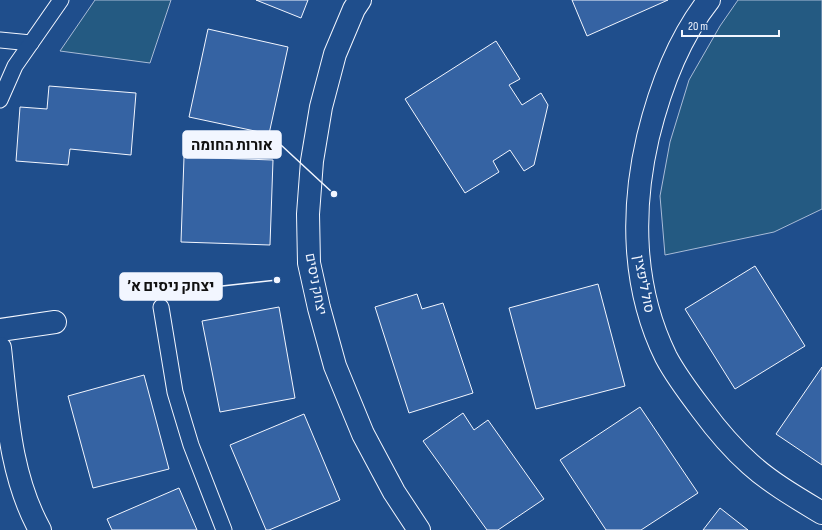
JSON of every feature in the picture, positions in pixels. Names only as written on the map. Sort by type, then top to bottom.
[{"type":"street","name":"יצחק ניסים","points":[[360,0],[354,9],[335,54],[321,107],[312,161],[309,192],[309,263],[319,308],[335,366],[363,434],[394,492],[419,530]]},
{"type":"street","name":"סול ליפצין","points":[[709,0],[702,9],[673,59],[655,110],[645,151],[637,208],[637,250],[643,292],[652,323],[667,358],[690,394],[717,429],[750,464],[787,492],[822,513]]},
{"type":"street","points":[[0,330],[55,322]]},
{"type":"street","points":[[0,348],[10,437],[21,486],[40,530]]},
{"type":"lane","points":[[0,100],[15,66],[61,0]]},
{"type":"lane","points":[[0,40],[31,44]]},
{"type":"lane","points":[[161,306],[175,392],[191,445],[224,530]]},
{"type":"shaded area","points":[[95,0],[171,0],[150,63],[60,51]]},
{"type":"shaded area","points":[[738,0],[822,0],[822,209],[774,232],[665,255],[660,196],[670,142],[689,80],[720,26]]},
{"type":"building","points":[[256,0],[308,0],[301,18]]},
{"type":"building","points":[[572,0],[668,0],[587,36]]},
{"type":"building","points":[[208,29],[288,47],[269,134],[189,117]]},
{"type":"building","points":[[496,41],[520,79],[509,85],[522,105],[541,93],[548,105],[534,165],[524,171],[510,150],[493,161],[499,172],[465,193],[405,99]]},
{"type":"building","points":[[49,86],[136,93],[131,155],[70,149],[68,165],[16,161],[20,107],[47,109]]},
{"type":"building","points":[[184,157],[273,160],[270,245],[181,242]]},
{"type":"building","points":[[755,266],[805,346],[735,389],[685,309]]},
{"type":"building","points":[[598,284],[625,386],[536,409],[509,308]]},
{"type":"building","points":[[417,294],[422,309],[443,303],[473,393],[409,413],[375,307]]},
{"type":"building","points":[[279,307],[295,398],[220,412],[202,321]]},
{"type":"building","points":[[822,367],[822,465],[776,434]]},
{"type":"building","points":[[144,375],[169,469],[93,488],[68,396]]},
{"type":"building","points":[[640,407],[698,493],[641,530],[606,530],[560,460]]},
{"type":"building","points":[[463,413],[474,430],[488,420],[544,499],[498,530],[487,530],[423,441]]},
{"type":"building","points":[[304,414],[340,500],[266,530],[230,445]]},
{"type":"building","points":[[179,488],[197,530],[112,530],[107,519]]},
{"type":"building","points":[[720,508],[748,530],[703,530]]},
{"type":"place","name":"אורות החומה","points":[[334,194]]},
{"type":"place","name":"יצחק ניסים א׳","points":[[277,280]]}]
